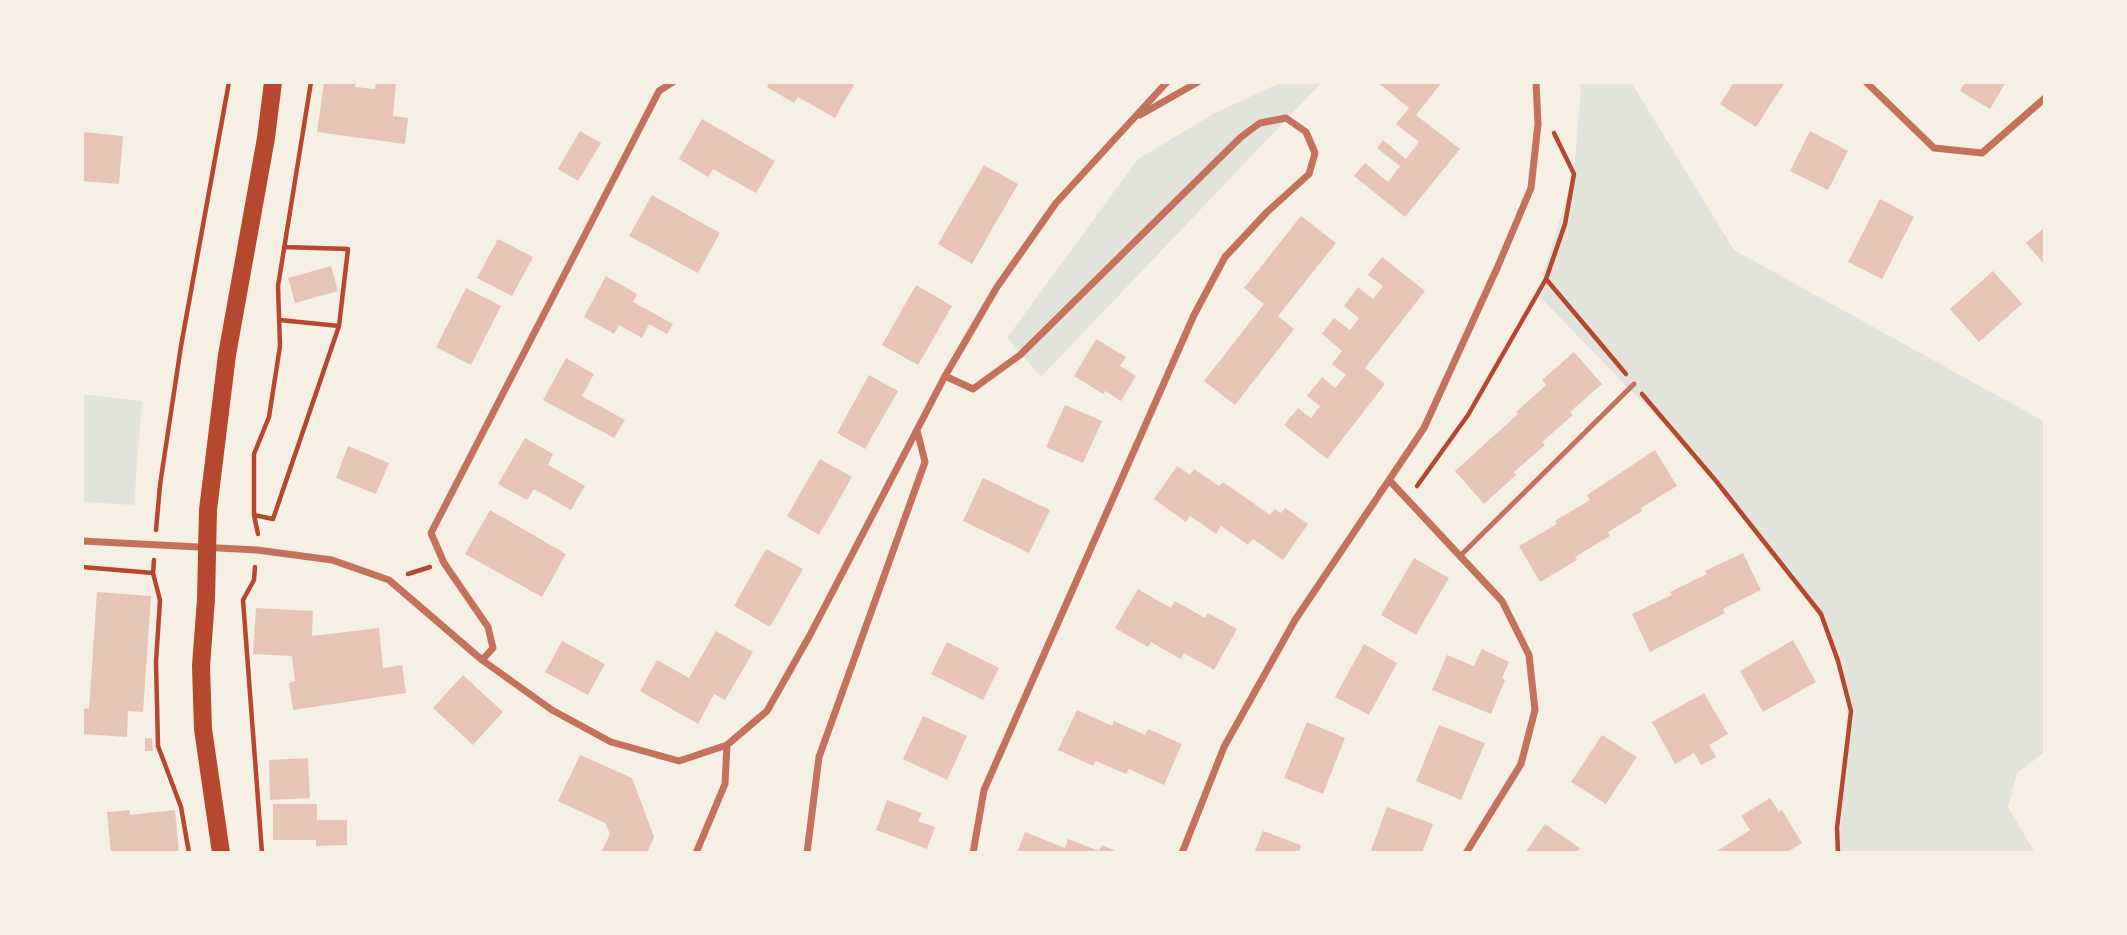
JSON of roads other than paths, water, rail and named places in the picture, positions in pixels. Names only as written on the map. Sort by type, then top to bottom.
[{"type":"main road","points":[[221,853],[203,729],[201,666],[208,510],[227,355],[266,138],[273,82]]},
{"type":"street","points":[[482,660],[493,648],[488,627],[444,563],[431,533],[659,92],[673,82]]},
{"type":"street","points":[[1130,121],[1198,82]]},
{"type":"street","points":[[1182,853],[1224,747],[1295,620],[1424,428],[1531,188],[1538,124],[1536,82]]},
{"type":"street","points":[[1866,82],[1934,148],[1970,152],[1982,153],[2045,98]]},
{"type":"street","points":[[82,541],[257,550],[332,560],[389,580],[482,660],[552,710],[611,742],[679,761],[727,745],[766,710],[816,623],[945,376],[997,287],[1056,203],[1161,84]]},
{"type":"street","points":[[945,376],[973,389],[1020,355],[1220,156],[1260,123],[1286,118],[1306,132],[1315,153],[1309,174],[1267,212],[1225,257],[1194,315],[984,790],[973,853]]},
{"type":"street","points":[[807,853],[819,757],[925,462],[917,429]]},
{"type":"street","points":[[1390,481],[1502,601],[1529,655],[1535,710],[1521,764],[1466,853]]},
{"type":"street","points":[[696,853],[725,784],[727,745]]},
{"type":"lane","points":[[1460,556],[1634,384]]}]
